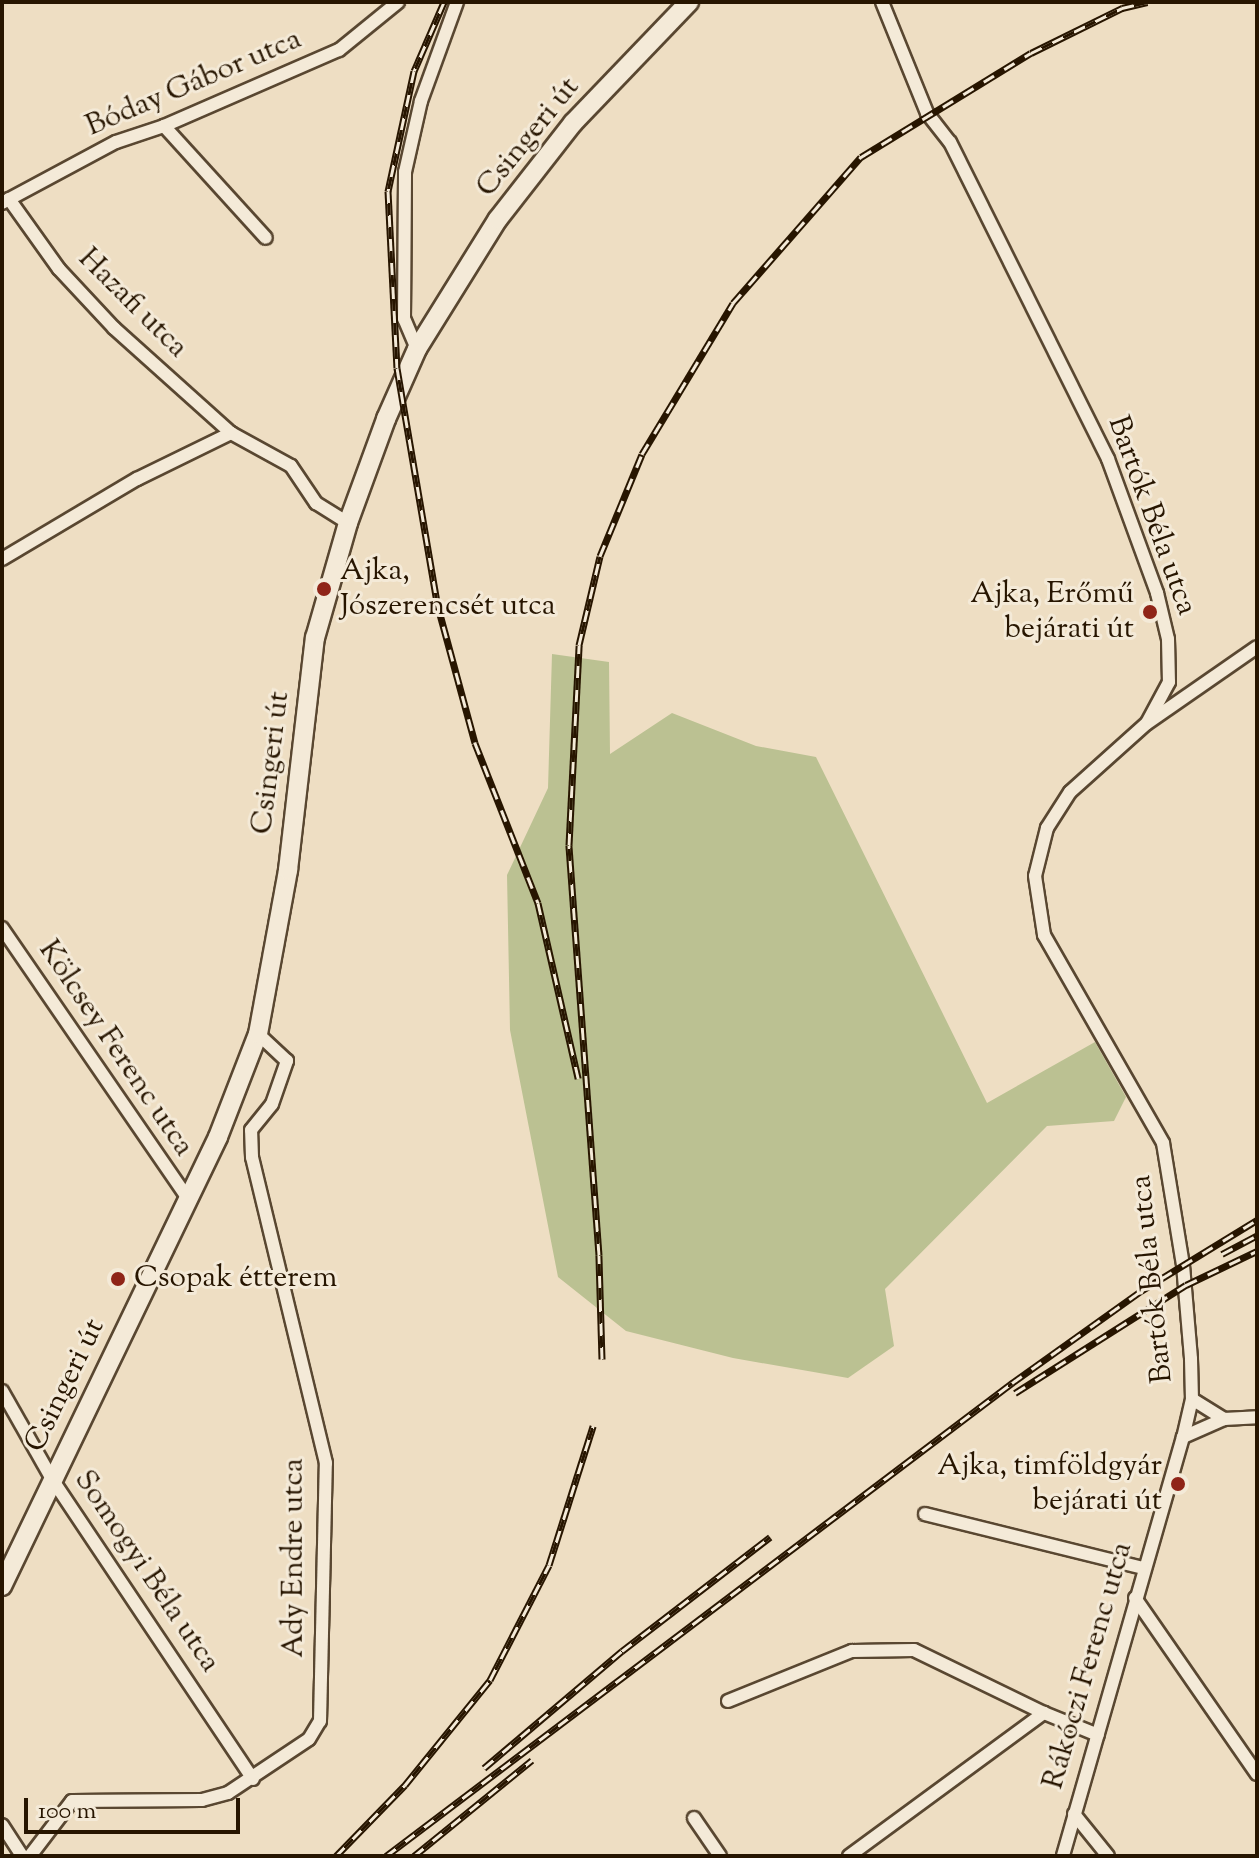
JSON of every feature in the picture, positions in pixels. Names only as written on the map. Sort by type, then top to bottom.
[{"type":"main road","name":"Csingeri út","points":[[2,1586],[241,1084],[258,1034],[288,870],[315,638],[348,523],[417,349],[498,219],[573,123],[689,2]]},
{"type":"street","name":"Bóday Gábor utca","points":[[6,201],[116,142],[164,126],[339,50],[398,2]]},
{"type":"street","points":[[417,349],[404,319],[405,172],[421,101],[457,2]]},
{"type":"street","name":"Bartók Béla utca","points":[[882,2],[927,113],[950,142],[1108,459],[1136,533],[1168,639],[1169,682],[1147,723],[1070,792],[1047,828],[1035,876],[1044,935],[1163,1143],[1183,1265],[1192,1399]]},
{"type":"street","points":[[164,126],[266,238]]},
{"type":"street","name":"Hazafi utca","points":[[6,201],[59,269],[114,328],[231,433],[291,466],[316,503],[348,523]]},
{"type":"street","points":[[2,559],[137,479],[231,433]]},
{"type":"street","points":[[1147,723],[1257,647]]},
{"type":"street","name":"Kölcsey Ferenc utca","points":[[2,928],[187,1197]]},
{"type":"street","name":"Ady Endre utca","points":[[30,1856],[72,1801],[202,1800],[253,1779],[309,1739],[320,1721],[326,1463],[252,1157],[251,1130],[272,1104],[287,1061],[258,1034]]},
{"type":"street","name":"Somogyi Béla utca","points":[[2,1391],[52,1479],[253,1779]]},
{"type":"street","points":[[1192,1399],[1224,1419]]},
{"type":"street","name":"Rákóczi Ferenc utca","points":[[1063,1856],[1192,1399]]},
{"type":"street","points":[[1183,1437],[1224,1419],[1257,1417]]},
{"type":"street","points":[[925,1514],[1144,1568]]},
{"type":"street","points":[[1135,1598],[1257,1774]]},
{"type":"street","points":[[728,1701],[852,1651],[914,1650],[1044,1713],[1098,1735]]},
{"type":"street","points":[[849,1856],[1044,1713]]},
{"type":"street","points":[[1074,1814],[1108,1856]]},
{"type":"street","points":[[694,1818],[720,1856]]},
{"type":"street","points":[[2,1825],[22,1856]]},
{"type":"green space","points":[[552,654],[609,662],[610,754],[672,713],[756,746],[816,757],[987,1103],[1095,1042],[1126,1097],[1114,1121],[1047,1126],[885,1289],[894,1346],[848,1378],[733,1358],[626,1331],[558,1277],[510,1030],[507,875],[548,788]]},
{"type":"railway","points":[[444,2],[414,71],[388,191],[397,368],[437,603],[475,743],[538,903],[578,1078]]},
{"type":"railway","points":[[602,1359],[599,1255],[569,845],[579,645],[600,556],[642,454],[733,303],[861,157],[1031,53],[1122,8],[1147,2]]},
{"type":"railway","points":[[386,1856],[1012,1383],[1141,1291],[1257,1220]]},
{"type":"railway","points":[[1222,1254],[1257,1235]]},
{"type":"railway","points":[[1015,1393],[1186,1285],[1257,1251]]},
{"type":"railway","points":[[336,1856],[405,1785],[490,1680],[549,1565],[593,1426]]},
{"type":"railway","points":[[484,1768],[622,1651],[770,1537]]},
{"type":"railway","points":[[414,1856],[532,1760]]},
{"type":"place","name":"Ajka, Jószerencsét utca","points":[[324,589]]},
{"type":"place","name":"Ajka, Erőmű bejárati út","points":[[1150,612]]},
{"type":"place","name":"Csopak étterem","points":[[118,1279]]},
{"type":"place","name":"Ajka, timföldgyár bejárati út","points":[[1178,1484]]}]
